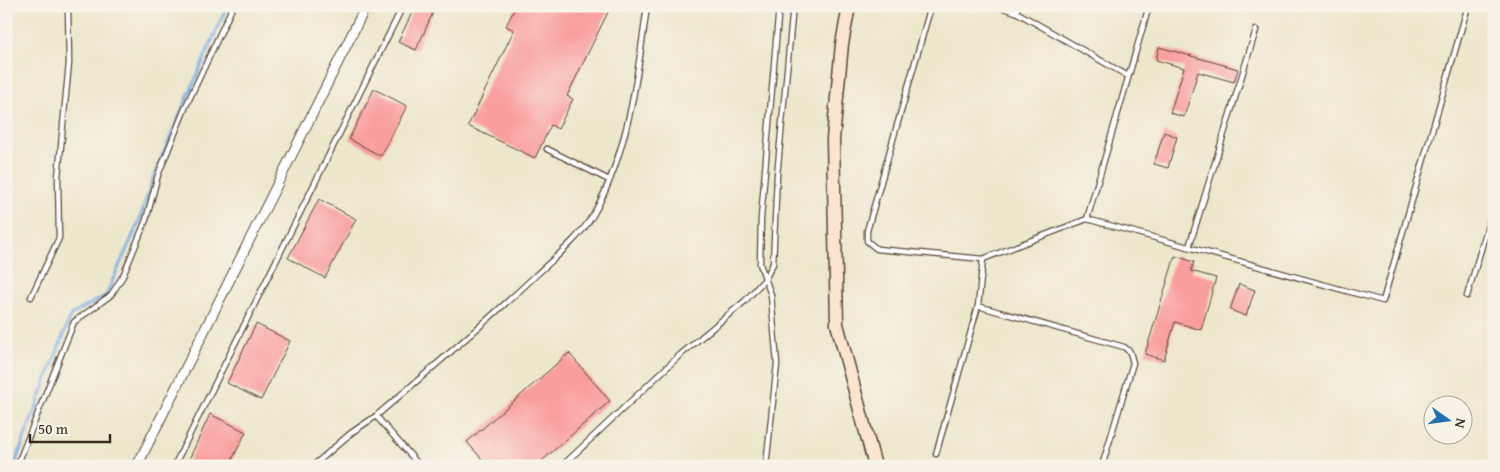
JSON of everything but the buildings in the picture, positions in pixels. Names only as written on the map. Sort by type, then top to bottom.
[{"type":"main road","points":[[849,6],[842,44],[833,139],[837,324],[875,466]]},
{"type":"street","points":[[137,466],[366,6]]},
{"type":"lane","points":[[31,297],[59,238],[58,177],[68,63],[68,6]]},
{"type":"lane","points":[[17,466],[74,322],[111,295],[123,276],[146,220],[158,175],[186,106],[233,6]]},
{"type":"lane","points":[[174,466],[403,6]]},
{"type":"lane","points":[[313,466],[376,416],[502,307],[580,235],[593,214],[609,180],[632,110],[647,6]]},
{"type":"lane","points":[[766,466],[777,364],[775,319],[771,295],[760,264],[761,218],[779,6]]},
{"type":"lane","points":[[562,466],[680,355],[745,301],[765,279],[774,264],[777,176],[793,6]]},
{"type":"lane","points":[[931,6],[867,231],[867,241],[877,249],[983,259],[1087,219],[1383,301],[1468,6]]},
{"type":"lane","points":[[997,6],[1016,12],[1128,76]]},
{"type":"lane","points":[[1016,12],[1018,6]]},
{"type":"lane","points":[[1087,219],[1148,6]]},
{"type":"lane","points":[[1189,248],[1256,30]]},
{"type":"lane","points":[[547,149],[609,180]]},
{"type":"lane","points":[[1468,296],[1494,206]]},
{"type":"lane","points":[[936,454],[978,306],[983,259]]},
{"type":"lane","points":[[978,306],[1124,347],[1130,352],[1133,363],[1102,466]]},
{"type":"lane","points":[[376,416],[420,466]]},
{"type":"waterway","points":[[14,466],[71,315],[106,295],[139,222],[154,175],[227,6]]}]
